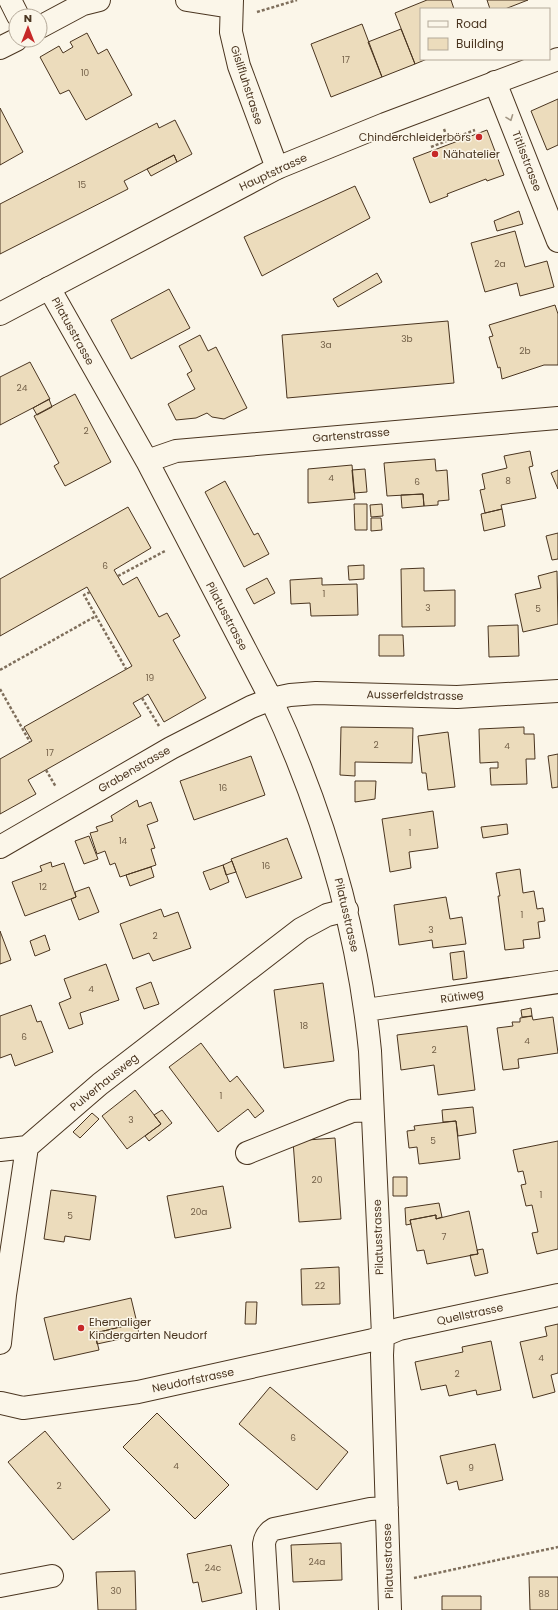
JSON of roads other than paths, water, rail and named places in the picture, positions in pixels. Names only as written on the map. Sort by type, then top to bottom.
[{"type":"street","points":[[48,23],[83,4],[99,0]]},
{"type":"street","points":[[187,0],[231,4]]},
{"type":"street","name":"Gislifluhstrasse","points":[[231,4],[230,32],[239,66],[277,168]]},
{"type":"street","name":"Hauptstrasse","points":[[0,314],[277,168],[385,124],[558,59]]},
{"type":"street","name":"Titlisstrasse","points":[[495,82],[558,241]]},
{"type":"street","name":"Pilatusstrasse","points":[[49,288],[146,461],[271,699],[288,736],[313,803],[334,864],[346,910],[366,1010],[370,1051],[382,1335],[390,1610]]},
{"type":"street","name":"Gartenstrasse","points":[[146,461],[176,451],[189,449],[558,418]]},
{"type":"street","name":"Ausserfeldstrasse","points":[[271,699],[290,695],[316,693],[457,697],[558,691]]},
{"type":"street","name":"Grabenstrasse","points":[[0,847],[170,748],[251,707],[271,699]]},
{"type":"street","name":"Pulverhausweg","points":[[27,1147],[100,1084],[301,929],[326,915],[346,910]]},
{"type":"street","name":"Rütiweg","points":[[366,1010],[558,982]]},
{"type":"street","points":[[246,1153],[352,1111],[372,1110]]},
{"type":"street","points":[[0,1150],[27,1147],[3,1295],[0,1343]]},
{"type":"street","name":"Quellstrasse","points":[[382,1335],[399,1329],[558,1295]]},
{"type":"street","name":"Neudorfstrasse","points":[[0,1402],[22,1408],[138,1392],[344,1347],[373,1340],[382,1335]]},
{"type":"street","points":[[268,1610],[264,1544],[268,1532],[274,1529],[355,1512],[386,1508]]},
{"type":"street","points":[[0,1586],[52,1576]]},
{"type":"place","name":"Chinderchleiderbörs","points":[[479,137]]},
{"type":"place","name":"Nähatelier","points":[[435,154]]},
{"type":"place","name":"Ehemaliger Kindergarten Neudorf","points":[[81,1328]]}]
